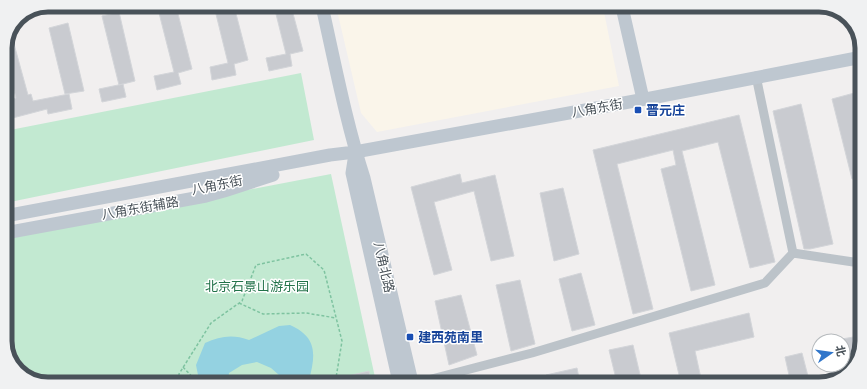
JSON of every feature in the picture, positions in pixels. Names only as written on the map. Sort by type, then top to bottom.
[{"type":"main road","name":"八角北路","points":[[323,12],[355,152],[365,186],[411,377]]},
{"type":"main road","points":[[623,12],[647,98]]},
{"type":"main road","points":[[631,12],[647,98]]},
{"type":"main road","name":"八角东街","points":[[12,215],[855,58]]},
{"type":"main road","name":"八角北路","points":[[355,152],[352,173],[398,377]]},
{"type":"main road","name":"八角东街","points":[[12,224],[330,164],[355,152]]},
{"type":"main road","name":"八角东街辅路","points":[[12,232],[206,196],[273,175]]},
{"type":"street","points":[[756,76],[793,253]]},
{"type":"street","points":[[793,253],[855,262]]},
{"type":"street","points":[[439,377],[532,353],[765,283],[793,253]]},
{"type":"path","points":[[178,377],[178,374],[211,323],[242,301],[256,265],[306,254],[324,270],[342,341],[336,377]]},
{"type":"path","points":[[239,303],[263,314],[306,313],[336,318]]},
{"type":"path","points":[[183,368],[192,377]]},
{"type":"shaded area","points":[[337,12],[604,12],[619,86],[377,132],[361,113]]},
{"type":"shaded area","points":[[650,12],[662,12],[650,14]]},
{"type":"green space","points":[[301,73],[314,140],[12,202],[12,130]]},
{"type":"green space","name":"北京石景山游乐园","points":[[331,174],[375,377],[48,377],[35,374],[26,369],[17,359],[12,343],[12,235]]},
{"type":"water","points":[[290,325],[299,330],[310,341],[313,362],[310,377],[281,377],[271,368],[257,362],[242,365],[229,373],[228,377],[201,377],[198,375],[196,365],[205,343],[232,336],[249,340],[279,326]]},
{"type":"building","points":[[119,12],[135,81],[119,85],[102,16]]},
{"type":"building","points":[[159,12],[178,12],[192,69],[178,73],[181,84],[157,90],[154,76],[174,72]]},
{"type":"building","points":[[215,12],[236,12],[248,60],[234,64],[236,75],[212,80],[210,67],[228,63]]},
{"type":"building","points":[[276,12],[293,12],[303,51],[290,54],[292,66],[269,71],[266,58],[286,54]]},
{"type":"building","points":[[68,23],[84,91],[65,94],[49,28]]},
{"type":"building","points":[[13,40],[28,95],[31,94],[33,101],[69,94],[72,109],[48,114],[47,109],[12,118],[12,99],[16,98],[12,83]]},
{"type":"building","points":[[123,84],[126,97],[102,102],[99,89]]},
{"type":"building","points":[[855,93],[855,178],[852,179],[832,99]]},
{"type":"building","points":[[801,104],[833,244],[810,249],[804,249],[773,111]]},
{"type":"building","points":[[739,115],[775,262],[750,268],[718,142],[682,151],[715,285],[691,291],[661,169],[676,165],[673,150],[617,164],[653,309],[633,314],[593,150]]},
{"type":"building","points":[[460,174],[462,183],[495,175],[514,256],[491,261],[474,191],[434,202],[452,270],[434,275],[411,187]]},
{"type":"building","points":[[563,188],[579,254],[554,261],[540,193]]},
{"type":"building","points":[[581,273],[595,325],[572,331],[559,279]]},
{"type":"building","points":[[520,280],[535,344],[511,351],[496,285]]},
{"type":"building","points":[[461,295],[477,355],[449,365],[435,301]]},
{"type":"building","points":[[749,313],[754,337],[695,351],[701,377],[680,377],[669,333]]},
{"type":"building","points":[[851,337],[855,337],[854,348],[851,356]]},
{"type":"building","points":[[633,345],[641,377],[616,377],[609,350]]},
{"type":"building","points":[[802,353],[808,377],[789,377],[785,357]]},
{"type":"building","points":[[577,368],[579,377],[546,377],[546,375]]},
{"type":"building","points":[[369,371],[370,377],[344,377]]},
{"type":"place","name":"晋元庄","points":[[638,110]]},
{"type":"place","name":"建西苑南里","points":[[410,337]]}]
